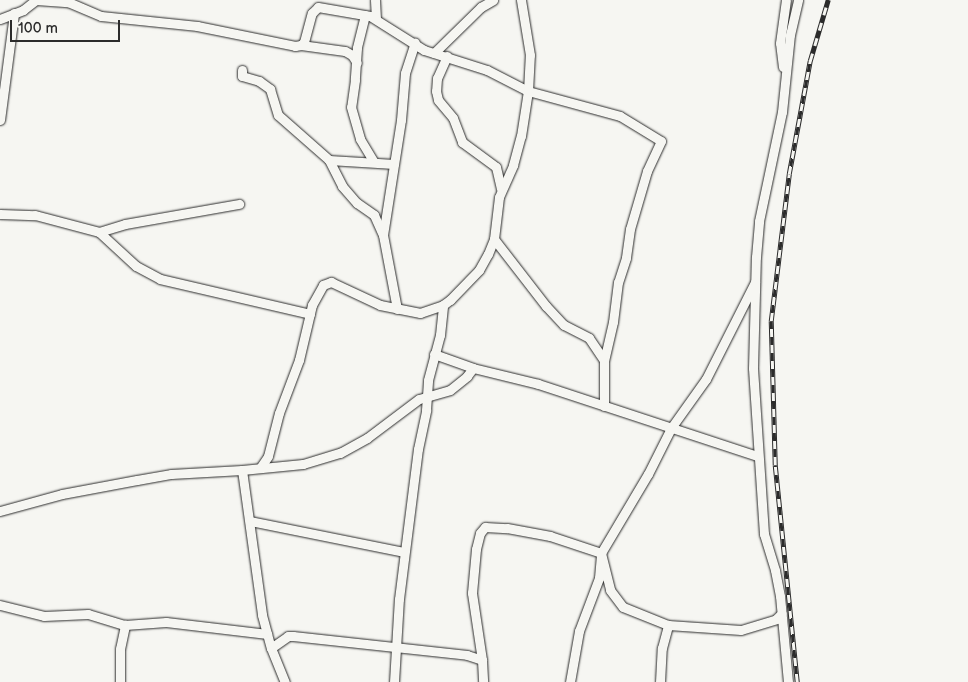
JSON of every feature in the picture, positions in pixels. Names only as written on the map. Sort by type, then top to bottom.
[{"type":"street","points":[[0,19],[23,10],[36,0],[68,2],[101,16],[197,26],[283,44],[345,51],[352,55],[356,63]]},
{"type":"street","points":[[375,0],[376,19]]},
{"type":"street","points":[[434,53],[481,7],[493,0]]},
{"type":"street","points":[[786,0],[780,48],[786,77]]},
{"type":"street","points":[[788,682],[782,613],[775,570],[764,534],[753,368],[755,282],[759,221],[782,112],[790,35],[798,0]]},
{"type":"street","points":[[260,468],[268,456],[279,413],[299,360],[310,314],[319,290],[326,283],[331,282],[380,305],[414,313],[443,305],[479,270],[494,239],[502,188],[518,150],[528,90],[530,55],[519,1]]},
{"type":"street","points":[[301,45],[312,13],[318,8],[365,15],[376,19],[415,44],[434,53],[507,78],[528,90],[620,116],[661,141],[647,171],[630,229],[626,258],[618,282],[613,322],[604,360],[604,406]]},
{"type":"street","points":[[0,120],[14,13]]},
{"type":"street","points":[[365,15],[357,48],[351,116],[363,146],[373,161]]},
{"type":"street","points":[[383,235],[401,120],[405,73],[415,44]]},
{"type":"street","points":[[447,56],[437,78],[436,91],[438,100],[452,118],[462,142],[496,167],[502,188]]},
{"type":"street","points":[[242,70],[242,76],[259,81],[270,89],[278,115],[329,160],[342,186],[356,203],[374,215],[383,235],[397,309]]},
{"type":"street","points":[[329,160],[373,161],[394,164]]},
{"type":"street","points":[[99,232],[125,224],[239,204]]},
{"type":"street","points":[[0,214],[35,215],[99,232],[136,266],[160,280],[310,314]]},
{"type":"street","points":[[494,239],[546,306],[564,325],[589,338],[604,360]]},
{"type":"street","points":[[570,682],[579,631],[599,578],[600,553],[648,474],[671,428],[703,385],[755,282]]},
{"type":"street","points":[[394,682],[404,552],[428,380],[440,335],[443,305]]},
{"type":"street","points":[[434,354],[473,368],[538,384],[758,456]]},
{"type":"street","points":[[0,511],[53,496],[171,474],[303,464],[340,453],[367,438],[414,403],[450,390],[467,376],[473,368]]},
{"type":"street","points":[[242,470],[259,597],[267,634],[285,682]]},
{"type":"street","points":[[250,521],[404,552]]},
{"type":"street","points":[[483,682],[482,660],[472,593],[474,562],[482,529],[507,528],[550,536],[600,553]]},
{"type":"street","points":[[600,553],[610,590],[623,608],[668,625],[741,630],[776,619],[782,613]]},
{"type":"street","points":[[0,605],[44,616],[88,614],[125,624],[166,622],[267,634]]},
{"type":"street","points":[[120,682],[120,650],[125,624]]},
{"type":"street","points":[[660,682],[662,648],[668,625]]},
{"type":"street","points":[[272,648],[288,636],[293,636],[466,655],[482,660]]},
{"type":"railway","points":[[797,682],[775,465],[771,321],[789,174],[810,61],[828,0]]}]
